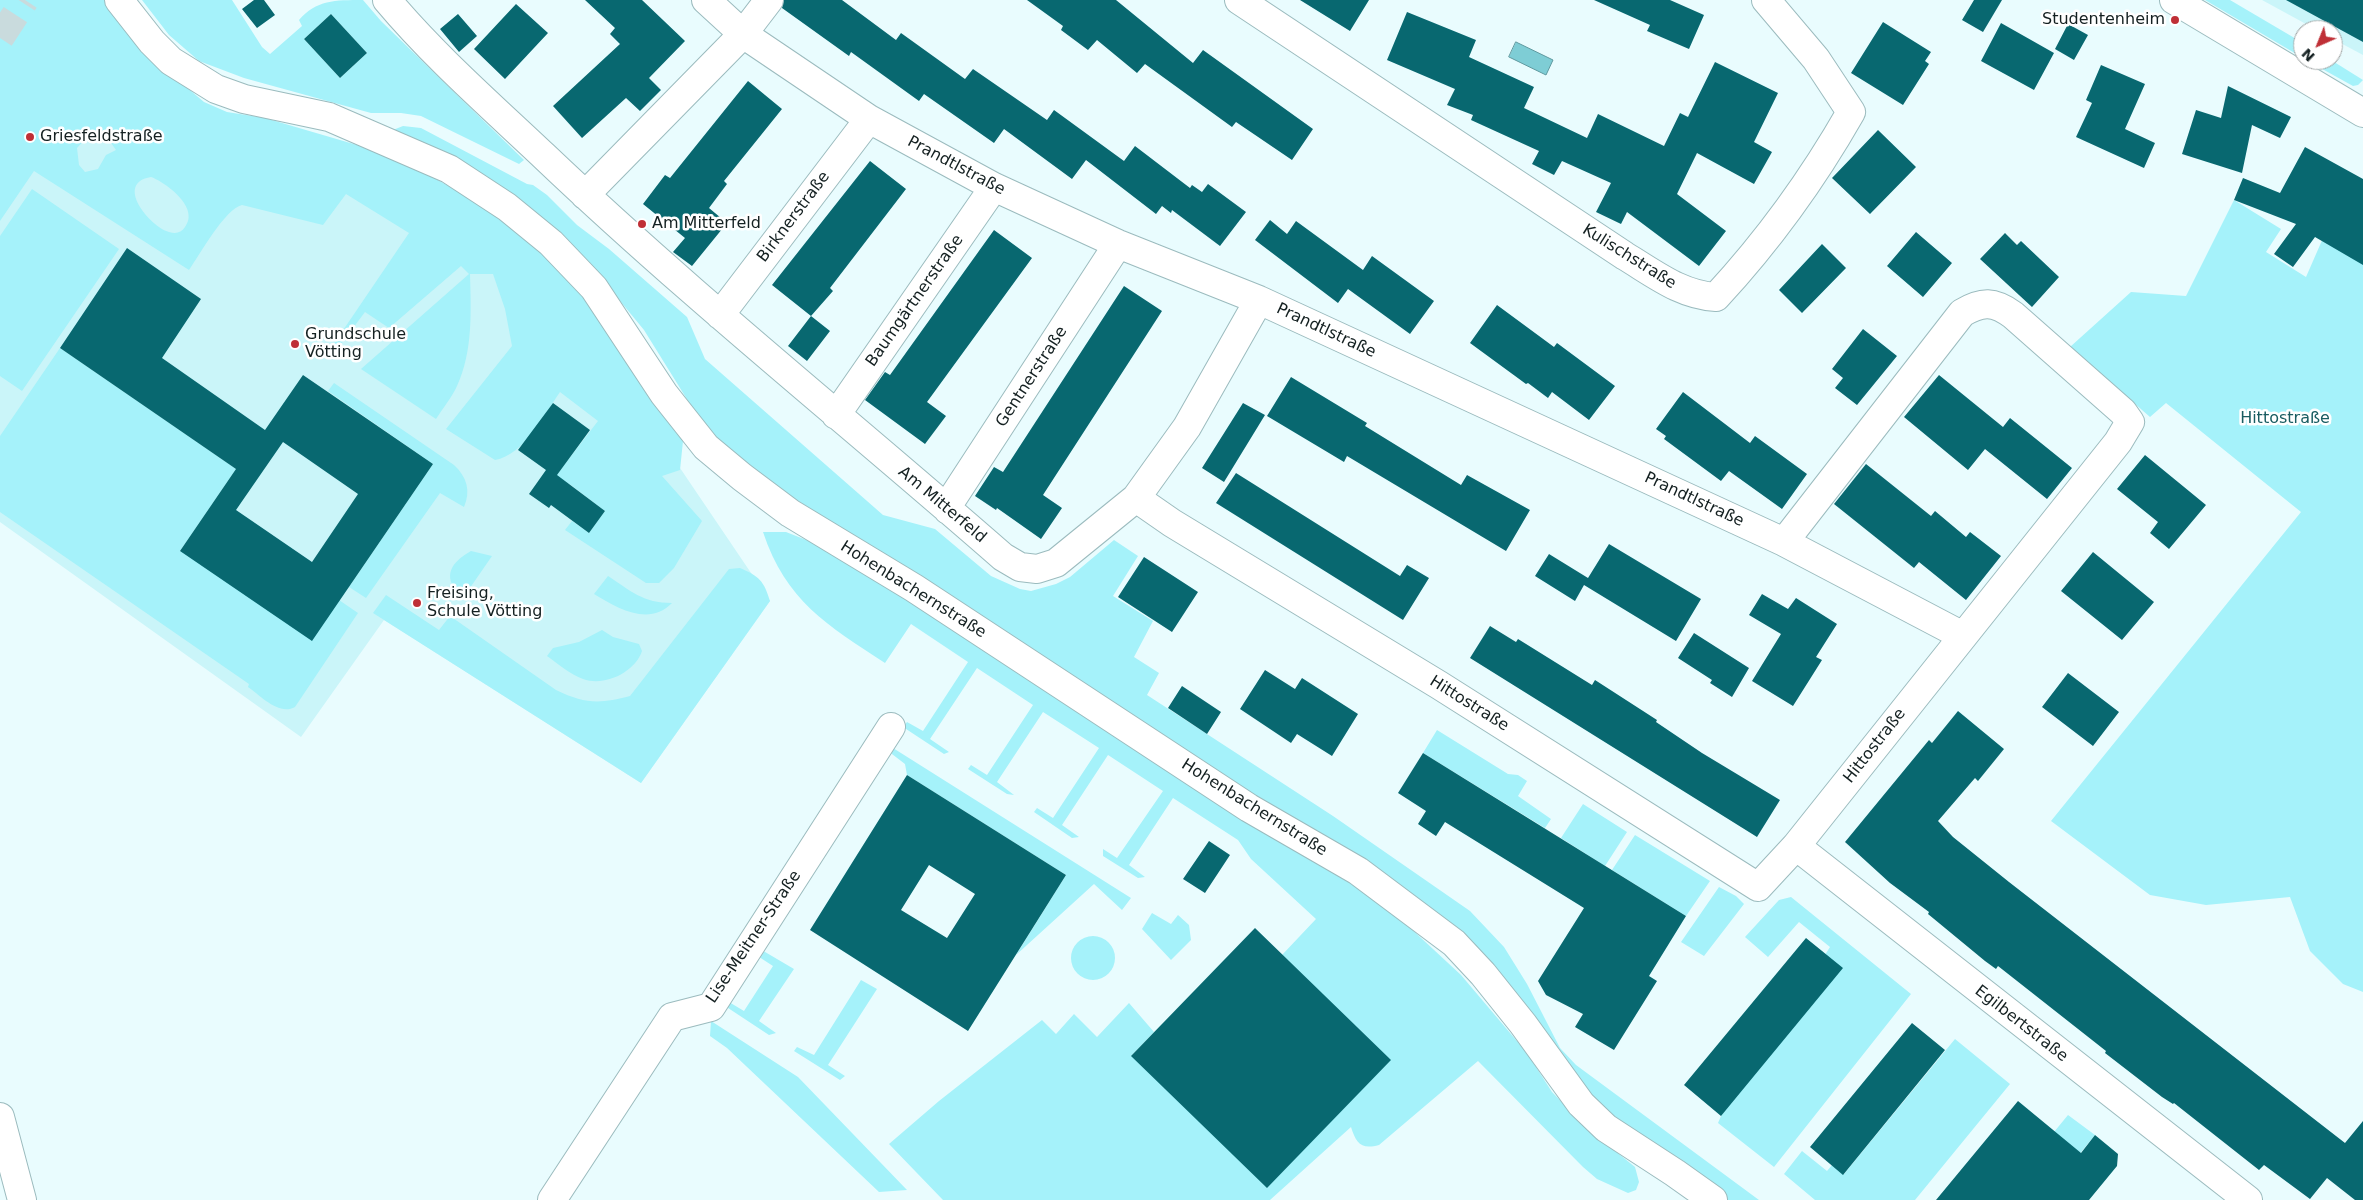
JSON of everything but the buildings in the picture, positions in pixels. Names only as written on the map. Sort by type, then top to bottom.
[{"type":"street","name":"Hohenbachernstraße","points":[[119,0],[152,42],[171,61],[216,89],[244,99],[329,117],[449,169],[507,207],[551,243],[594,288],[664,394],[706,447],[742,477],[790,513],[914,588],[1249,808],[1358,871],[1454,943],[1483,974],[1518,1017],[1580,1104],[1606,1128],[1713,1200]]},
{"type":"street","name":"Am Mitterfeld","points":[[387,0],[417,36],[585,195],[836,416],[1003,557],[1020,567],[1037,569],[1056,563],[1136,498],[1187,427],[1259,300]]},
{"type":"street","name":"Prandtlstraße","points":[[706,0],[743,34],[869,119],[994,187],[1118,244],[1259,300],[1784,542],[1963,636]]},
{"type":"street","points":[[585,195],[743,34],[769,0]]},
{"type":"street","name":"Kulischstraße","points":[[1239,0],[1625,256],[1675,287],[1699,296],[1716,297],[1745,266],[1830,149],[1851,112],[1816,59],[1766,0]]},
{"type":"street","points":[[2174,0],[2363,113]]},
{"type":"street","name":"Birknerstraße","points":[[720,315],[869,119]]},
{"type":"street","name":"Baumgärtnerstraße","points":[[836,416],[994,187]]},
{"type":"street","name":"Gentnerstraße","points":[[948,510],[952,499],[1118,244]]},
{"type":"street","name":"Hittostraße","points":[[1136,498],[1172,522],[1432,680],[1758,886],[1796,846],[2118,442],[2130,422],[2123,412],[2002,307],[1976,305],[1962,313],[1784,542]]},
{"type":"street","name":"Lise-Meitner-Straße","points":[[552,1200],[672,1017],[711,1007],[891,727]]},
{"type":"street","name":"Egilbertstraße","points":[[1796,846],[2248,1200]]},
{"type":"street","points":[[0,1117],[22,1200]]},
{"type":"shaded area","name":"Grundschule Vötting","points":[[0,0],[102,66],[486,241],[634,400],[770,601],[641,783],[384,620],[301,737],[0,522]]},
{"type":"shaded area","points":[[2262,0],[2363,0],[2363,55],[2343,44],[2343,20],[2299,20]]},
{"type":"shaded area","points":[[1516,42],[1553,60],[1546,75],[1509,57]]},
{"type":"green space","points":[[0,0],[106,0],[158,63],[204,102],[227,112],[265,118],[357,145],[425,173],[490,209],[524,235],[582,295],[683,441],[680,470],[662,476],[702,521],[674,568],[659,583],[646,583],[565,530],[572,521],[589,533],[605,511],[571,485],[555,477],[598,421],[560,392],[524,442],[505,457],[495,460],[446,429],[512,346],[505,309],[493,274],[470,274],[470,331],[466,359],[455,390],[436,419],[361,369],[469,274],[461,266],[389,328],[365,312],[335,352],[331,348],[409,233],[346,194],[323,225],[242,205],[235,208],[206,243],[189,270],[34,171],[0,221]],"holes":[[[99,134],[109,140],[116,150],[106,155],[98,169],[85,172],[79,165],[77,148],[89,135]],[[151,177],[173,190],[185,204],[189,220],[180,232],[172,233],[161,228],[145,214],[139,205],[135,195],[135,187],[140,181]]]},
{"type":"green space","points":[[142,0],[232,0],[262,47],[270,54],[302,26],[299,20],[312,8],[327,2],[363,0],[381,21],[524,160],[519,164],[421,116],[401,113],[371,113],[244,78],[199,61],[169,35]],"holes":[[[331,14],[367,53],[340,78],[304,39]]]},
{"type":"green space","points":[[2205,0],[2230,0],[2293,37],[2293,52]]},
{"type":"green space","points":[[2343,68],[2363,80],[2358,85],[2353,86],[2324,70],[2343,70]]},
{"type":"green space","points":[[403,126],[421,128],[527,184],[533,185],[547,195],[577,225],[609,249],[687,317],[705,359],[883,515],[935,529],[991,576],[1020,589],[1031,591],[1056,584],[1070,577],[1114,540],[1138,556],[1113,596],[1153,621],[1134,657],[1159,673],[1147,695],[1333,816],[1470,911],[1504,947],[1527,984],[1560,1048],[1576,1065],[1759,1200],[1726,1200],[1589,1099],[1507,982],[1260,801],[760,476],[722,444],[698,417],[644,330],[611,290],[470,175],[393,130]]},
{"type":"green space","points":[[32,189],[119,249],[22,391],[0,376],[0,236]]},
{"type":"green space","points":[[2234,200],[2281,229],[2266,252],[2306,277],[2327,229],[2363,259],[2363,992],[2343,984],[2310,951],[2290,897],[2206,905],[2150,895],[2051,821],[2301,512],[2166,403],[2150,417],[2070,347],[2131,292],[2186,296]]},
{"type":"green space","points":[[60,348],[236,469],[180,551],[339,600],[358,613],[295,707],[283,709],[270,704],[248,687],[249,684],[0,512],[0,436]]},
{"type":"green space","points":[[334,383],[454,465],[462,474],[467,484],[464,507],[440,493],[366,598],[349,587],[433,464],[328,391]]},
{"type":"green space","points":[[763,532],[786,532],[814,543],[968,633],[1254,827],[1348,882],[1392,911],[1461,975],[1527,1053],[1552,1092],[1589,1130],[1635,1167],[1639,1182],[1636,1190],[1628,1193],[1597,1179],[1478,1061],[1379,1145],[1368,1147],[1360,1144],[1351,1127],[1270,1200],[943,1200],[889,1144],[939,1101],[1042,1020],[1056,1034],[1074,1014],[1097,1037],[1129,1003],[1154,1032],[1131,1056],[1282,955],[1316,919],[1251,859],[1238,840],[1173,798],[1129,865],[1145,877],[1138,878],[1103,856],[1103,849],[1117,858],[1163,791],[1108,755],[1062,825],[1079,837],[1072,838],[1034,812],[1037,808],[1053,818],[1099,748],[1043,712],[997,782],[1014,795],[1007,794],[968,769],[971,765],[987,775],[1033,705],[977,668],[930,739],[949,752],[944,754],[903,727],[907,722],[923,731],[968,662],[911,624],[885,663],[827,623],[796,594],[772,556]]},
{"type":"green space","points":[[471,551],[492,556],[463,598],[452,584],[451,572],[457,561]]},
{"type":"green space","points":[[740,568],[760,580],[770,601],[641,783],[373,613],[386,595],[439,630],[450,616],[556,690],[584,700],[610,700],[630,696],[729,569]]},
{"type":"green space","points":[[608,576],[645,598],[672,603],[663,610],[653,614],[633,613],[613,605],[594,594]]},
{"type":"green space","points":[[602,630],[613,637],[639,644],[642,651],[633,665],[618,676],[601,681],[583,679],[569,672],[547,656],[553,648],[579,642]]},
{"type":"green space","points":[[1437,730],[1508,774],[1518,775],[1527,781],[1518,796],[1551,819],[1545,828],[1423,753]]},
{"type":"green space","points":[[893,748],[1131,898],[1122,910],[1094,884],[1016,955],[1066,875],[907,775],[905,764],[888,751]]},
{"type":"green space","points":[[1583,804],[1627,832],[1605,866],[1561,838]]},
{"type":"green space","points":[[1635,835],[1710,881],[1686,916],[1612,870]]},
{"type":"green space","points":[[1719,887],[1736,896],[1744,904],[1704,956],[1681,942]]},
{"type":"green space","points":[[1791,897],[1911,994],[1774,1167],[1718,1123],[1830,947],[1799,922],[1768,957],[1745,937],[1779,900]]},
{"type":"green space","points":[[1152,913],[1171,924],[1178,915],[1189,925],[1191,940],[1171,960],[1142,929]]},
{"type":"green space","points":[[1097,936],[1109,942],[1114,949],[1114,967],[1109,974],[1102,979],[1089,980],[1081,977],[1074,970],[1071,954],[1074,946],[1081,939]]},
{"type":"green space","points":[[760,949],[794,969],[759,1021],[776,1033],[769,1035],[722,1004],[724,999],[744,1011],[773,966],[756,955]]},
{"type":"green space","points":[[861,980],[877,989],[828,1065],[845,1076],[840,1080],[794,1051],[797,1047],[814,1055]]},
{"type":"green space","points":[[711,1021],[798,1077],[907,1190],[879,1192],[727,1048],[710,1036]]},
{"type":"green space","points":[[1955,1039],[2010,1084],[1915,1200],[1815,1200],[1784,1174],[1802,1151],[1827,1171],[1832,1165],[1844,1174]]},
{"type":"green space","points":[[2068,1115],[2095,1135],[2042,1200],[1998,1200]]},
{"type":"tunnel","points":[[0,38],[25,0]]},
{"type":"place","name":"Studentenheim","points":[[2175,20]]},
{"type":"place","name":"Griesfeldstraße","points":[[30,137]]},
{"type":"place","name":"Am Mitterfeld","points":[[642,224]]},
{"type":"place","name":"Grundschule Vötting","points":[[295,344]]},
{"type":"place","name":"Freising, Schule Vötting","points":[[417,603]]}]
